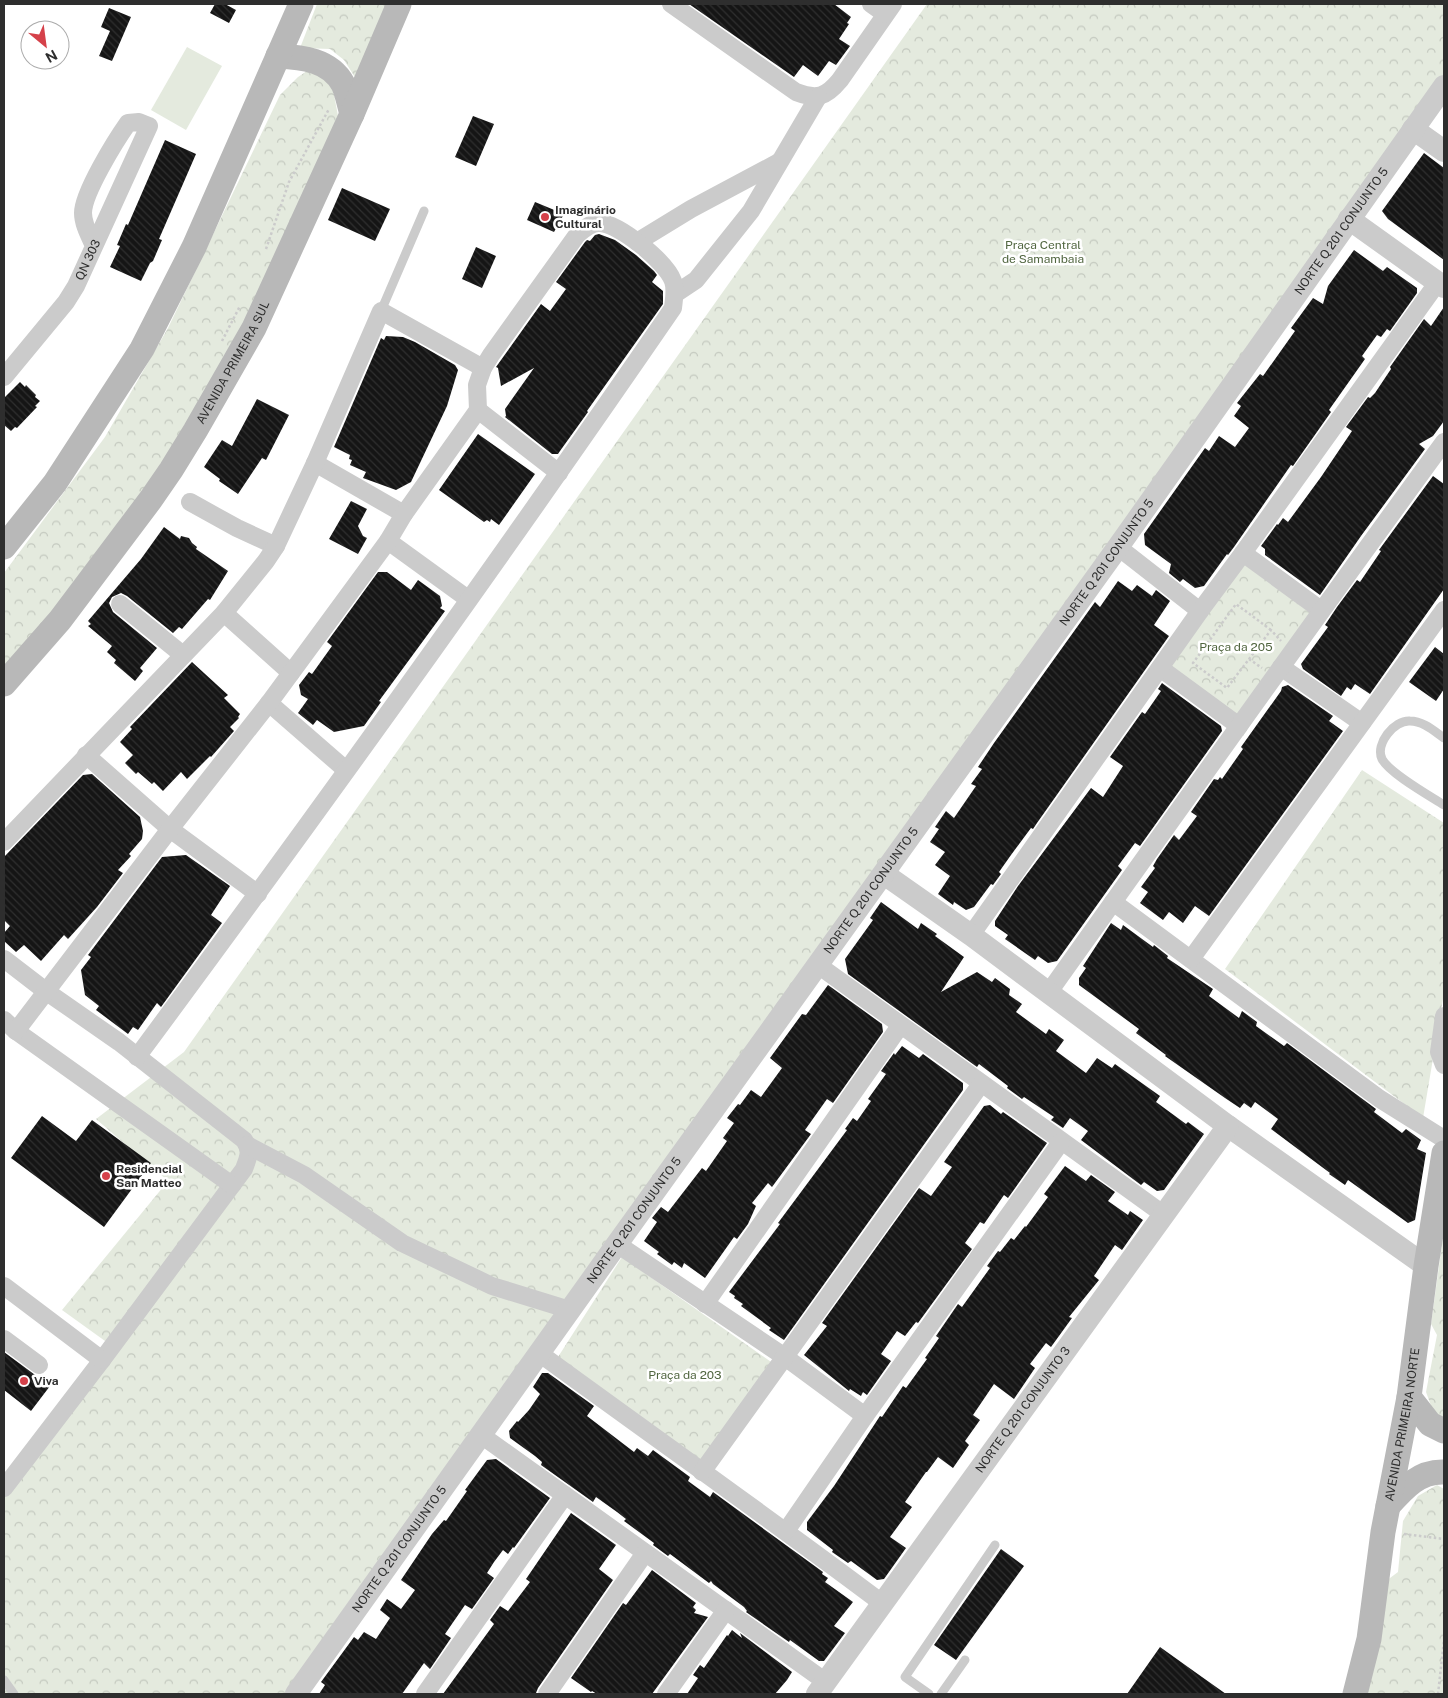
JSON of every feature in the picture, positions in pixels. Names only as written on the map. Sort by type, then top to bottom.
[{"type":"main road","points":[[4,547],[55,483],[142,349],[194,246],[301,4]]},
{"type":"main road","name":"AVENIDA PRIMEIRA SUL","points":[[4,684],[60,620],[171,470],[254,328],[400,4]]},
{"type":"main road","points":[[278,56],[299,57],[318,62],[332,71],[343,84],[352,114]]},
{"type":"main road","name":"AVENIDA PRIMEIRA NORTE","points":[[1355,1694],[1369,1639],[1388,1506],[1409,1397],[1426,1266],[1444,1153]]},
{"type":"main road","points":[[1409,1397],[1430,1424],[1444,1431]]},
{"type":"main road","points":[[1388,1506],[1405,1486],[1417,1478],[1431,1472],[1444,1472]]},
{"type":"street","points":[[671,4],[796,92],[807,96],[818,96],[831,90],[883,7]]},
{"type":"street","name":"NORTE Q 201 CONJUNTO 5","points":[[296,1694],[1118,548],[1444,86]]},
{"type":"street","points":[[675,294],[696,280],[751,210],[818,96]]},
{"type":"street","name":"QN 303","points":[[4,378],[66,302],[76,286],[149,126],[139,122],[128,123],[118,137],[90,188],[83,211],[84,225],[94,246]]},
{"type":"street","points":[[1413,129],[1444,151]]},
{"type":"street","points":[[636,242],[691,209],[780,162]]},
{"type":"street","points":[[971,935],[1200,611],[1441,284],[1349,219]]},
{"type":"street","points":[[137,1056],[258,894],[559,473],[673,308],[674,282],[666,269],[658,259],[613,225],[593,223],[577,235],[483,368],[477,385],[478,410],[404,514],[388,541],[292,673],[170,829],[47,992],[10,1025],[232,1185]]},
{"type":"street","points":[[4,842],[224,612],[256,575],[276,546],[381,311],[483,368]]},
{"type":"street","points":[[478,410],[559,473]]},
{"type":"street","points":[[1049,992],[1239,726],[1273,669],[1321,610],[1444,442]]},
{"type":"street","points":[[314,463],[404,514]]},
{"type":"street","points":[[190,502],[237,528],[276,546]]},
{"type":"street","points":[[388,541],[468,599]]},
{"type":"street","points":[[1118,548],[1200,611]]},
{"type":"street","points":[[1243,553],[1321,610]]},
{"type":"street","points":[[120,604],[183,655]]},
{"type":"street","points":[[1192,959],[1444,610]]},
{"type":"street","points":[[224,612],[292,673]]},
{"type":"street","points":[[1160,668],[1239,726]]},
{"type":"street","points":[[1273,669],[1362,723]]},
{"type":"street","points":[[269,703],[346,770]]},
{"type":"street","points":[[86,755],[170,829],[258,894]]},
{"type":"street","points":[[884,874],[1049,992],[1228,1126],[1426,1266]]},
{"type":"street","points":[[1113,902],[1380,1099],[1444,1139]]},
{"type":"street","points":[[4,959],[137,1056],[247,1144],[304,1175],[402,1243],[492,1286],[570,1310]]},
{"type":"street","points":[[818,965],[1163,1214]]},
{"type":"street","points":[[1444,1016],[1439,1052],[1444,1065]]},
{"type":"street","points":[[705,1304],[900,1026]]},
{"type":"street","points":[[702,1472],[981,1084]]},
{"type":"street","name":"NORTE Q 201 CONJUNTO 3","points":[[821,1688],[1228,1126]]},
{"type":"street","points":[[786,1531],[865,1416],[1061,1142]]},
{"type":"street","points":[[4,1488],[244,1169],[250,1155],[247,1144]]},
{"type":"street","points":[[617,1244],[785,1357],[865,1416]]},
{"type":"street","points":[[4,1286],[102,1360]]},
{"type":"street","points":[[4,1339],[39,1365]]},
{"type":"street","points":[[540,1353],[882,1603]]},
{"type":"street","points":[[481,1435],[726,1610],[821,1688]]},
{"type":"street","points":[[425,1694],[565,1495]]},
{"type":"street","points":[[547,1694],[645,1553]]},
{"type":"street","points":[[666,1694],[726,1610]]},
{"type":"lane","points":[[381,311],[424,211]]},
{"type":"lane","points":[[1444,738],[1425,725],[1411,720],[1400,722],[1384,740],[1380,749],[1382,759],[1389,768],[1444,805]]},
{"type":"lane","points":[[929,1694],[905,1677],[995,1545]]},
{"type":"lane","points":[[942,1694],[965,1660]]},
{"type":"lane","points":[[4,1680],[14,1694]]},
{"type":"path","points":[[265,253],[289,182],[343,84]]},
{"type":"path","points":[[220,344],[242,303]]},
{"type":"path","points":[[1271,630],[1227,688],[1193,663],[1236,604],[1271,630],[1284,644]]},
{"type":"path","points":[[1249,659],[1273,669]]},
{"type":"path","points":[[1384,1532],[1444,1539]]},
{"type":"path","points":[[1438,1694],[1444,1640]]},
{"type":"green space","points":[[317,4],[393,4],[358,82],[344,60],[330,49],[300,48]]},
{"type":"green space","name":"Praça Central de Samambaia","points":[[927,4],[1444,4],[1444,103],[298,1694],[4,1694],[4,1492],[112,1346],[62,1310],[168,1181],[96,1119],[184,1052]]},
{"type":"green space","points":[[187,47],[222,66],[186,130],[151,110]]},
{"type":"green space","points":[[313,67],[331,79],[339,121],[227,361],[136,514],[4,673],[4,573],[105,437],[168,328],[280,95],[298,77]]},
{"type":"green space","name":"Praça da 205","points":[[1241,541],[1330,607],[1243,736],[1152,668]]},
{"type":"green space","points":[[1362,770],[1444,823],[1444,993],[1423,1118],[1225,969]]},
{"type":"green space","points":[[1444,1230],[1444,1420],[1434,1414],[1426,1392],[1437,1335],[1431,1324]]},
{"type":"green space","name":"Praça da 203","points":[[622,1257],[774,1364],[702,1461],[558,1357]]},
{"type":"green space","points":[[1437,1485],[1444,1489],[1444,1694],[1362,1694],[1382,1584],[1398,1572],[1403,1521],[1418,1496]]},
{"type":"building","points":[[215,4],[225,4],[236,10],[229,23],[210,13]]},
{"type":"building","points":[[689,4],[834,4],[851,17],[847,23],[849,24],[839,39],[850,46],[836,65],[829,61],[818,76],[803,65],[794,77]]},
{"type":"building","points":[[109,8],[131,17],[112,61],[99,56],[110,31],[101,27]]},
{"type":"building","points":[[473,116],[494,124],[476,166],[455,157]]},
{"type":"building","points":[[165,140],[196,154],[159,239],[162,240],[153,261],[150,263],[141,281],[110,267],[120,246],[117,245],[126,224],[128,225]]},
{"type":"building","points":[[1424,153],[1444,168],[1444,260],[1388,219],[1382,211]]},
{"type":"building","points":[[342,188],[390,209],[375,241],[328,220]]},
{"type":"building","name":"Imaginário Cultural","points":[[535,202],[564,214],[554,232],[527,220]]},
{"type":"building","points":[[599,234],[615,240],[654,271],[657,275],[652,282],[663,291],[663,304],[558,454],[552,454],[505,417],[505,409],[534,368],[501,386],[498,368],[496,367],[541,304],[550,311],[566,289],[556,282],[585,242],[587,240],[590,241],[595,235]]},
{"type":"building","points":[[476,247],[496,256],[482,288],[462,279]]},
{"type":"building","points":[[1354,250],[1383,271],[1387,267],[1417,288],[1417,293],[1390,331],[1387,329],[1381,337],[1377,335],[1362,356],[1365,359],[1329,410],[1331,412],[1204,586],[1195,588],[1183,579],[1180,582],[1169,573],[1171,564],[1145,545],[1144,534],[1205,448],[1209,451],[1219,436],[1235,447],[1249,428],[1234,416],[1241,406],[1237,403],[1260,374],[1263,376],[1295,331],[1291,328],[1313,298],[1323,304],[1328,286]]},
{"type":"building","points":[[1444,307],[1444,421],[1433,436],[1419,444],[1425,449],[1320,595],[1265,555],[1265,549],[1261,546],[1283,518],[1288,522],[1321,477],[1352,431],[1346,427],[1368,397],[1370,398],[1375,393],[1391,369],[1390,367],[1424,319],[1431,326]]},
{"type":"building","points":[[386,336],[403,337],[415,342],[455,365],[458,370],[447,406],[411,482],[396,490],[363,478],[366,472],[350,465],[352,460],[349,459],[350,455],[334,447],[381,338],[384,340]]},
{"type":"building","points":[[20,382],[25,387],[26,385],[40,401],[35,406],[37,407],[17,428],[15,427],[11,431],[4,425],[4,398]]},
{"type":"building","points":[[257,399],[289,415],[266,460],[262,458],[238,494],[219,481],[220,479],[204,467],[222,440],[232,446]]},
{"type":"building","points":[[478,434],[535,474],[499,525],[491,519],[490,522],[487,520],[484,522],[439,490]]},
{"type":"building","points":[[1433,476],[1444,484],[1444,589],[1370,694],[1355,684],[1351,690],[1347,687],[1341,696],[1303,669],[1301,664],[1328,627],[1325,625],[1337,607],[1357,580],[1360,582],[1381,551],[1379,550]]},
{"type":"building","points":[[351,501],[367,509],[358,526],[363,536],[367,538],[358,554],[329,539]]},
{"type":"building","points":[[164,527],[180,539],[181,536],[189,538],[197,547],[196,549],[228,571],[210,600],[208,599],[182,629],[179,627],[173,633],[127,596],[121,593],[112,597],[109,603],[113,612],[157,648],[140,668],[143,671],[135,681],[114,663],[116,660],[107,652],[112,646],[88,626],[91,624],[88,621],[141,559]]},
{"type":"building","points":[[378,572],[387,572],[411,590],[418,580],[440,596],[442,606],[440,608],[445,611],[379,701],[381,702],[364,726],[334,732],[317,720],[313,725],[298,713],[308,699],[301,695],[299,685],[309,672],[312,674],[332,646],[327,642]]},
{"type":"building","points":[[1118,581],[1132,591],[1137,585],[1152,596],[1156,590],[1170,601],[1154,625],[1169,636],[1033,829],[1031,828],[1011,855],[999,872],[1001,874],[993,885],[991,884],[974,907],[966,910],[954,902],[953,905],[938,894],[950,876],[935,865],[945,852],[930,842],[939,829],[935,827],[946,811],[954,818],[976,786],[971,784],[982,769],[978,767],[994,743],[1095,602],[1100,607]]},
{"type":"building","points":[[1435,647],[1444,654],[1444,689],[1436,701],[1409,682]]},
{"type":"building","points":[[192,662],[228,695],[224,698],[240,714],[239,718],[230,727],[234,731],[211,757],[187,779],[181,772],[163,791],[154,782],[152,784],[138,772],[136,774],[125,763],[133,755],[120,742],[132,729],[130,727]]},
{"type":"building","points":[[1162,683],[1221,726],[1222,731],[1140,846],[1135,843],[1118,866],[1122,870],[1057,961],[1048,963],[1038,956],[1035,960],[1005,939],[1008,935],[995,926],[995,921],[1018,886],[1091,788],[1103,797],[1123,766],[1110,757],[1142,712],[1145,714],[1161,691],[1158,689]]},
{"type":"building","points":[[1288,685],[1333,716],[1329,721],[1343,731],[1209,916],[1195,906],[1183,923],[1169,912],[1163,920],[1140,903],[1148,892],[1141,887],[1155,868],[1153,866],[1157,859],[1174,835],[1179,840],[1197,816],[1191,812],[1214,779],[1218,780],[1220,777],[1222,779],[1243,749],[1241,747],[1282,687]]},
{"type":"building","points":[[92,774],[140,817],[143,831],[142,839],[129,854],[131,856],[118,870],[123,873],[97,907],[68,939],[64,935],[41,961],[24,945],[16,952],[4,941],[4,933],[10,926],[4,920],[4,857],[83,775]]},
{"type":"building","points":[[186,855],[230,886],[211,915],[222,923],[161,1007],[157,1003],[138,1030],[133,1027],[128,1034],[96,1010],[99,1006],[85,995],[81,970],[91,957],[88,955],[162,857]]},
{"type":"building","points":[[881,902],[918,929],[921,923],[937,934],[935,936],[964,957],[941,992],[977,972],[992,982],[995,978],[1010,989],[1009,995],[1022,1004],[1016,1012],[1046,1034],[1049,1029],[1064,1040],[1056,1051],[1086,1073],[1097,1058],[1112,1068],[1115,1064],[1160,1096],[1156,1102],[1186,1124],[1188,1122],[1204,1134],[1164,1190],[1157,1191],[1144,1182],[1141,1185],[1081,1140],[1088,1131],[1070,1118],[1063,1128],[1051,1120],[1054,1117],[1024,1097],[1022,1099],[979,1064],[977,1067],[848,974],[845,959],[873,920],[870,918]]},
{"type":"building","points":[[1111,923],[1121,930],[1123,925],[1153,947],[1154,945],[1168,956],[1167,958],[1213,989],[1209,996],[1239,1018],[1242,1011],[1257,1022],[1256,1026],[1284,1046],[1287,1043],[1376,1109],[1374,1112],[1402,1133],[1406,1129],[1421,1140],[1417,1149],[1426,1153],[1415,1220],[1408,1223],[1348,1180],[1345,1185],[1329,1174],[1271,1129],[1278,1119],[1255,1102],[1251,1108],[1244,1103],[1240,1108],[1225,1098],[1165,1056],[1136,1033],[1139,1029],[1079,985],[1079,978],[1086,968],[1083,966]]},
{"type":"building","points":[[828,985],[882,1024],[883,1032],[833,1103],[827,1099],[805,1130],[811,1134],[772,1187],[768,1183],[752,1203],[756,1206],[748,1224],[737,1239],[734,1237],[705,1278],[684,1263],[682,1268],[674,1262],[672,1265],[644,1241],[657,1222],[652,1218],[661,1207],[668,1212],[702,1168],[706,1171],[727,1141],[723,1138],[734,1123],[727,1118],[751,1090],[761,1097],[782,1068],[770,1058],[802,1014],[806,1015]]},
{"type":"building","points":[[902,1046],[919,1058],[923,1054],[963,1083],[963,1090],[784,1340],[741,1306],[743,1304],[729,1292],[847,1130],[845,1129],[853,1118],[857,1121],[871,1101],[868,1099],[886,1074],[881,1071],[894,1053],[895,1055]]},
{"type":"building","points":[[990,1105],[1047,1143],[1008,1198],[1004,1195],[984,1224],[980,1222],[965,1243],[972,1249],[918,1323],[916,1322],[905,1336],[897,1331],[881,1354],[891,1361],[867,1395],[863,1392],[861,1396],[850,1389],[849,1391],[804,1355],[827,1326],[822,1323],[919,1188],[931,1196],[952,1167],[944,1162],[984,1106]]},
{"type":"building","points":[[42,1116],[76,1141],[92,1120],[151,1163],[104,1227],[11,1158]]},
{"type":"building","points":[[1065,1166],[1086,1181],[1091,1175],[1115,1192],[1108,1201],[1128,1215],[1130,1211],[1143,1220],[1122,1250],[1115,1245],[1094,1276],[1099,1280],[1069,1317],[1072,1318],[1051,1347],[1046,1343],[1030,1364],[1035,1368],[1014,1399],[994,1384],[973,1415],[980,1420],[965,1441],[969,1445],[953,1468],[938,1457],[926,1472],[905,1502],[912,1507],[890,1537],[906,1548],[884,1579],[877,1580],[851,1561],[848,1563],[832,1552],[833,1550],[807,1530],[807,1522],[834,1486],[880,1416],[882,1417],[903,1386],[906,1388],[927,1359],[925,1358],[939,1338],[936,1336],[958,1304],[962,1307],[990,1268],[987,1266],[998,1251],[1000,1252],[1011,1238],[1014,1240],[1026,1227],[1048,1197],[1044,1194]]},
{"type":"building","name":"Viva","points":[[4,1352],[50,1386],[31,1411],[4,1390]]},
{"type":"building","points":[[542,1373],[548,1373],[594,1406],[587,1416],[634,1452],[637,1448],[648,1456],[653,1450],[690,1477],[688,1481],[710,1497],[713,1492],[823,1572],[822,1574],[828,1578],[825,1582],[853,1602],[834,1626],[845,1633],[824,1661],[819,1661],[746,1612],[744,1607],[711,1581],[709,1583],[670,1554],[668,1556],[624,1521],[626,1519],[617,1512],[596,1497],[593,1502],[541,1465],[542,1462],[510,1438],[509,1431],[529,1410],[540,1394],[533,1387]]},
{"type":"building","points":[[496,1459],[550,1498],[514,1548],[508,1554],[503,1550],[494,1562],[487,1573],[494,1578],[472,1609],[465,1605],[445,1634],[451,1638],[430,1669],[424,1663],[402,1694],[319,1694],[325,1685],[321,1682],[354,1637],[358,1640],[364,1632],[376,1639],[390,1618],[380,1610],[387,1599],[401,1609],[415,1590],[401,1580],[432,1534],[444,1520],[446,1521],[467,1491],[465,1490],[487,1460]]},
{"type":"building","points":[[571,1513],[616,1545],[599,1569],[613,1580],[538,1688],[536,1694],[443,1694],[494,1624],[490,1620],[500,1606],[508,1611],[530,1582],[526,1579]]},
{"type":"building","points":[[1001,1549],[1024,1566],[956,1660],[934,1645]]},
{"type":"building","points":[[652,1570],[696,1603],[693,1607],[696,1610],[694,1613],[708,1617],[652,1694],[597,1694],[591,1692],[571,1678],[623,1603],[626,1605]]},
{"type":"building","points":[[732,1630],[742,1638],[740,1633],[792,1672],[787,1680],[775,1694],[687,1694],[698,1678],[693,1675],[700,1665],[704,1668]]},
{"type":"building","points":[[1160,1647],[1202,1677],[1226,1694],[1127,1694]]},
{"type":"place","name":"Imaginário Cultural","points":[[545,217]]},
{"type":"place","name":"Residencial San Matteo","points":[[106,1176]]},
{"type":"place","name":"Viva","points":[[24,1381]]}]
